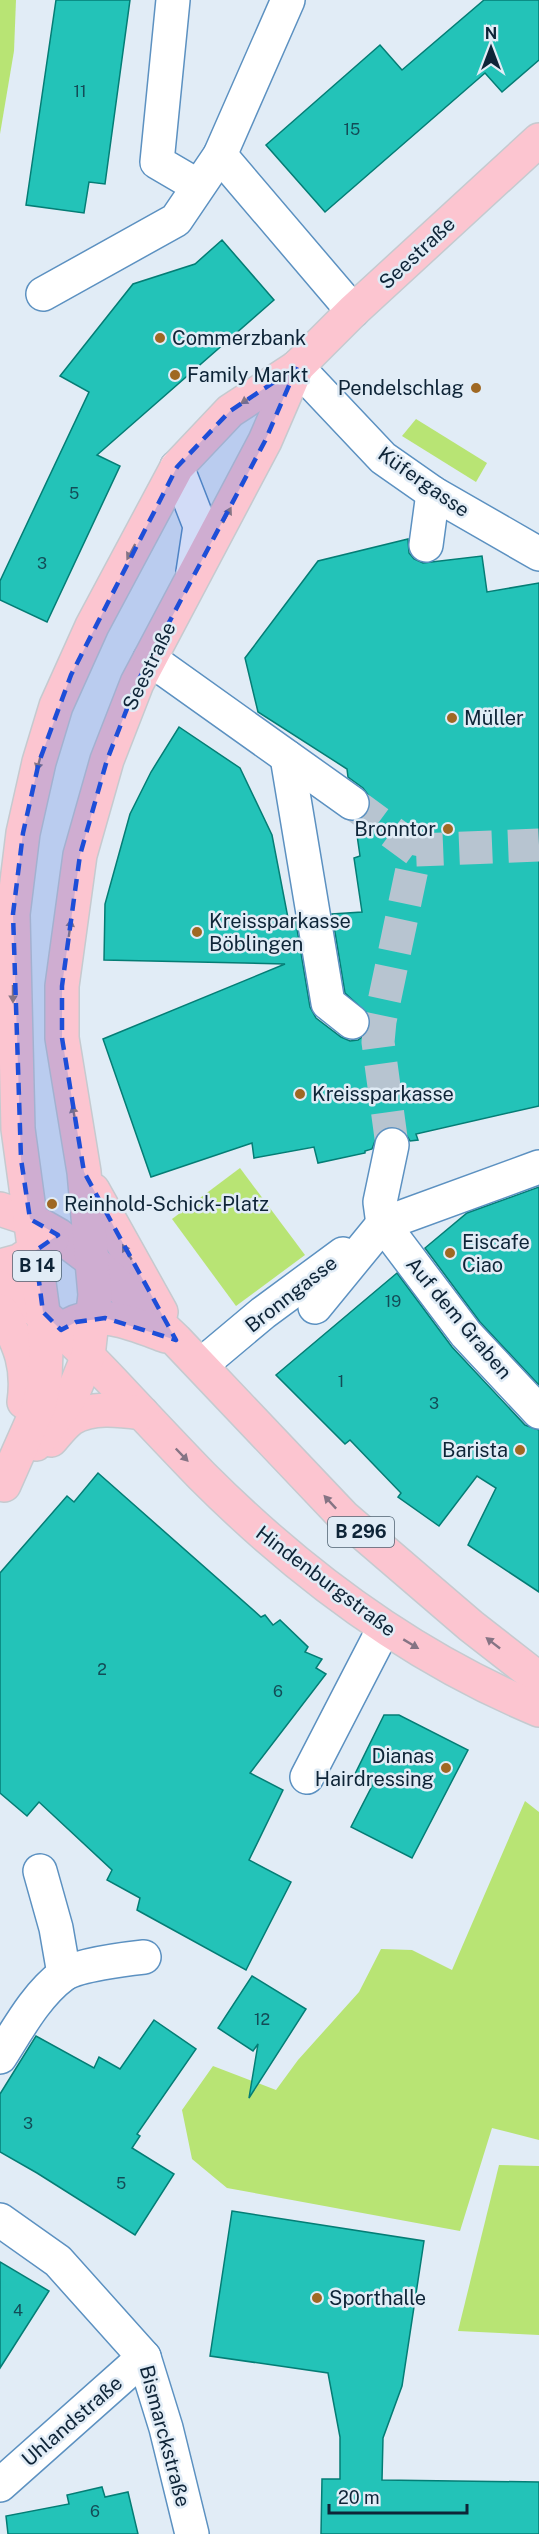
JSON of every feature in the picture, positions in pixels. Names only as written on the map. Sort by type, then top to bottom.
[{"type":"main road","name":"Seestraße","points":[[13,914],[23,833],[39,762],[57,706],[92,626],[177,467],[230,411],[297,367],[353,311],[539,140]]},
{"type":"main road","name":"Seestraße","points":[[84,1172],[62,1038],[62,986],[80,855],[107,760],[137,683],[265,441],[297,367]]},
{"type":"main road","name":"B 14","points":[[0,965],[13,914]]},
{"type":"main road","name":"B 14","points":[[13,914],[18,1129],[41,1235],[50,1331]]},
{"type":"main road","name":"B 14","points":[[0,1266],[19,1261],[41,1235],[70,1220],[80,1199],[84,1172]]},
{"type":"main road","name":"B 14","points":[[2,1487],[64,1406],[88,1356],[95,1294],[94,1262],[84,1172]]},
{"type":"main road","name":"B 14","points":[[84,1172],[118,1238],[176,1340]]},
{"type":"main road","name":"B 296","points":[[0,1209],[41,1235],[94,1262],[201,1365],[344,1517],[471,1626],[539,1679]]},
{"type":"main road","points":[[0,1288],[50,1331],[88,1356],[142,1413]]},
{"type":"main road","points":[[0,1311],[4,1315],[24,1360],[27,1381],[24,1402],[2,1487]]},
{"type":"main road","points":[[50,1331],[93,1318],[126,1322],[176,1340]]},
{"type":"main road","points":[[2,1487],[39,1406],[45,1378],[50,1331]]},
{"type":"main road","points":[[2,1487],[72,1419],[107,1410],[142,1413]]},
{"type":"main road","name":"Hindenburgstraße","points":[[142,1413],[250,1524],[295,1562],[384,1628],[437,1660],[539,1710]]},
{"type":"street","points":[[173,0],[157,162],[198,186]]},
{"type":"street","points":[[43,294],[176,220],[220,155],[288,0]]},
{"type":"street","points":[[220,155],[353,311]]},
{"type":"street","name":"Küfergasse","points":[[297,367],[383,458],[433,492],[539,554]]},
{"type":"street","points":[[177,467],[200,526],[191,583]]},
{"type":"street","points":[[426,545],[433,492]]},
{"type":"street","points":[[150,659],[352,802]]},
{"type":"street","points":[[287,757],[328,1003],[352,1022]]},
{"type":"street","points":[[383,1224],[380,1202],[392,1145]]},
{"type":"street","name":"Bronngasse","points":[[201,1365],[263,1313],[383,1224],[539,1167]]},
{"type":"street","name":"Bronngasse","points":[[315,1307],[383,1224]]},
{"type":"street","name":"Auf dem Graben","points":[[383,1224],[466,1334],[538,1410]]},
{"type":"street","points":[[307,1777],[384,1628]]},
{"type":"street","points":[[40,1871],[56,1928],[64,1974]]},
{"type":"street","points":[[0,2057],[33,2006],[64,1974],[112,1960],[144,1957]]},
{"type":"street","name":"Bismarckstraße","points":[[0,2220],[58,2261],[144,2357],[166,2428],[192,2534]]},
{"type":"street","name":"Uhlandstraße","points":[[0,2485],[144,2357]]},
{"type":"highlighted area","points":[[297,367],[265,441],[137,683],[107,760],[80,855],[62,986],[62,1038],[84,1172],[176,1340],[105,1318],[76,1322],[61,1330],[43,1312],[35,1251],[58,1235],[30,1219],[21,1159],[13,914],[23,833],[39,762],[71,675],[177,467],[230,411]]},
{"type":"green space","points":[[0,0],[16,0],[14,51],[0,134]]},
{"type":"green space","points":[[416,419],[487,463],[476,482],[402,436]]},
{"type":"green space","points":[[240,1168],[305,1255],[236,1306],[172,1219]]},
{"type":"green space","points":[[525,1801],[539,1812],[539,2140],[492,2128],[460,2231],[227,2188],[192,2159],[182,2110],[213,2066],[276,2090],[298,2060],[359,1992],[381,1949],[412,1950],[452,1970]]},
{"type":"green space","points":[[499,2165],[539,2166],[539,2335],[458,2331]]},
{"type":"building","points":[[56,0],[130,0],[105,184],[89,182],[84,213],[26,205]]},
{"type":"building","points":[[484,0],[539,0],[539,60],[502,92],[485,73],[325,212],[266,145],[380,45],[402,70]]},
{"type":"building","points":[[222,240],[274,300],[97,455],[120,466],[47,622],[0,600],[0,581],[89,392],[60,376],[133,284],[195,264]]},
{"type":"building","points":[[408,539],[409,553],[414,559],[423,563],[482,556],[487,592],[539,583],[539,1106],[416,1134],[418,1140],[410,1141],[404,1131],[396,1127],[387,1127],[378,1133],[372,1149],[365,1153],[318,1163],[314,1147],[254,1158],[252,1143],[151,1177],[103,1039],[285,964],[104,960],[105,904],[130,814],[151,772],[179,727],[240,768],[272,835],[288,918],[295,917],[310,1007],[316,1018],[341,1037],[350,1041],[358,1040],[366,1034],[370,1025],[369,1015],[345,993],[332,914],[362,912],[354,858],[360,856],[355,821],[368,813],[371,804],[369,796],[363,788],[348,777],[347,769],[258,712],[245,658],[318,561]]},
{"type":"building","points":[[539,1187],[539,1385],[480,1322],[425,1248],[467,1213]]},
{"type":"building","points":[[397,1273],[452,1347],[525,1425],[539,1430],[539,1592],[468,1545],[496,1488],[477,1476],[439,1526],[398,1497],[401,1493],[350,1440],[345,1444],[276,1375]]},
{"type":"building","points":[[98,1473],[261,1617],[265,1615],[273,1625],[280,1620],[308,1647],[305,1652],[322,1659],[316,1668],[326,1674],[250,1773],[283,1790],[249,1860],[291,1882],[246,1970],[137,1910],[140,1898],[107,1880],[112,1870],[39,1802],[27,1816],[0,1793],[0,1573],[67,1496],[74,1502]]},
{"type":"building","points":[[384,1715],[399,1715],[468,1750],[412,1858],[351,1827],[372,1786],[354,1776]]},
{"type":"building","points":[[252,1976],[306,2009],[249,2098],[258,2044],[253,2051],[218,2028]]},
{"type":"building","points":[[154,2020],[196,2049],[137,2134],[140,2136],[132,2148],[174,2174],[135,2235],[0,2152],[0,2094],[36,2036],[94,2068],[99,2057],[120,2069]]},
{"type":"building","name":"Sporthalle","points":[[232,2211],[424,2241],[402,2386],[383,2438],[382,2480],[539,2482],[539,2534],[321,2534],[322,2479],[340,2479],[340,2437],[328,2373],[210,2356]]},
{"type":"building","points":[[0,2262],[49,2291],[0,2368]]},
{"type":"building","points":[[102,2487],[105,2497],[128,2492],[138,2534],[8,2534],[6,2516],[69,2504],[67,2495]]},
{"type":"tunnel","points":[[352,803],[416,850]]},
{"type":"tunnel","points":[[392,1145],[378,1042],[380,1021],[416,850],[539,845]]},
{"type":"place","name":"Commerzbank","points":[[160,338]]},
{"type":"place","name":"Family Markt","points":[[175,375]]},
{"type":"place","name":"Pendelschlag","points":[[476,388]]},
{"type":"place","name":"Müller","points":[[452,718]]},
{"type":"place","name":"Bronntor","points":[[448,829]]},
{"type":"place","name":"Kreissparkasse Böblingen","points":[[197,932]]},
{"type":"place","name":"Kreissparkasse","points":[[300,1094]]},
{"type":"place","name":"Reinhold-Schick-Platz","points":[[52,1204]]},
{"type":"place","name":"Eiscafe Ciao","points":[[450,1253]]},
{"type":"place","name":"Barista","points":[[520,1450]]},
{"type":"place","name":"Dianas Hairdressing","points":[[446,1768]]},
{"type":"place","name":"Sporthalle","points":[[317,2298]]}]
